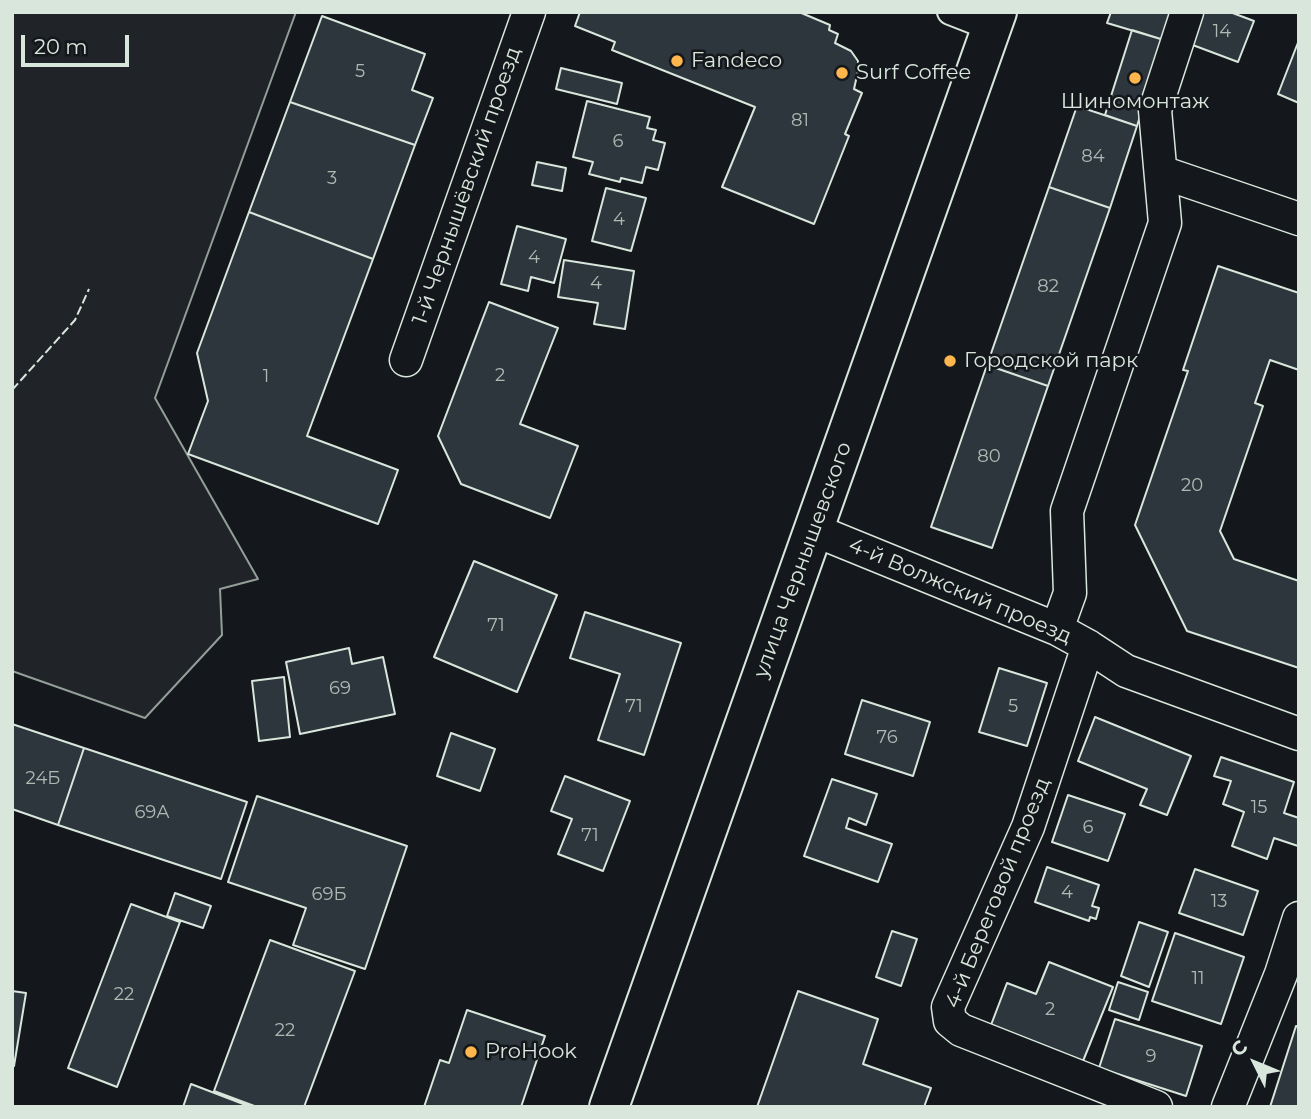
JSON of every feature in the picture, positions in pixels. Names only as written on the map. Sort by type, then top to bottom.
[{"type":"main road","name":"улица Чернышевского","points":[[609,1107],[994,20]]},
{"type":"street","name":"1-й Чернышёвский проезд","points":[[406,360],[529,12]]},
{"type":"street","points":[[950,12],[994,20]]},
{"type":"street","points":[[1058,629],[1070,593],[1067,512],[1165,223],[1155,110],[1187,12]]},
{"type":"street","points":[[1161,172],[1299,219]]},
{"type":"street","name":"4-й Волжский проезд","points":[[814,530],[1058,629],[1126,671],[1299,734]]},
{"type":"street","name":"4-й Береговой проезд","points":[[1088,646],[1028,827],[948,1007],[950,1021],[961,1030],[1156,1107]]},
{"type":"street","points":[[1228,1107],[1290,978],[1299,918]]},
{"type":"shaded area","points":[[12,12],[296,12],[155,398],[258,579],[220,589],[222,635],[145,718],[12,671]]},
{"type":"building","points":[[580,12],[799,12],[830,25],[829,30],[838,34],[835,43],[851,51],[858,61],[854,89],[862,93],[845,134],[849,136],[814,224],[722,187],[755,107],[612,50],[615,42],[575,26]]},
{"type":"building","points":[[1111,12],[1173,12],[1164,40],[1107,23]]},
{"type":"building","points":[[1202,12],[1230,12],[1254,21],[1238,62],[1190,44]]},
{"type":"building","points":[[322,16],[425,54],[412,90],[433,98],[415,145],[290,102]]},
{"type":"building","name":"Шиномонтаж","points":[[1132,30],[1164,40],[1137,126],[1105,115]]},
{"type":"building","points":[[1299,40],[1299,103],[1278,94]]},
{"type":"building","points":[[561,68],[622,83],[617,104],[556,89]]},
{"type":"building","points":[[587,101],[650,117],[647,128],[656,130],[653,140],[665,143],[658,170],[646,167],[642,183],[621,178],[620,182],[589,174],[593,162],[573,157]]},
{"type":"building","points":[[290,102],[415,145],[373,259],[249,212]]},
{"type":"building","points":[[1077,106],[1137,126],[1110,208],[1049,187]]},
{"type":"building","points":[[537,162],[566,168],[562,191],[532,185]]},
{"type":"building","points":[[1049,187],[1110,208],[1048,386],[987,365]]},
{"type":"building","points":[[606,188],[646,198],[631,251],[592,241]]},
{"type":"building","points":[[249,212],[373,259],[307,436],[398,470],[378,524],[188,454],[208,401],[197,353]]},
{"type":"building","points":[[517,226],[566,239],[554,283],[531,277],[528,291],[501,284]]},
{"type":"building","points":[[564,260],[634,271],[625,329],[594,324],[598,303],[558,297]]},
{"type":"building","points":[[1218,266],[1299,293],[1299,370],[1270,360],[1255,403],[1263,406],[1220,531],[1234,559],[1299,581],[1299,668],[1187,631],[1135,525],[1188,371],[1183,370]]},
{"type":"building","points":[[489,302],[558,328],[520,424],[578,446],[550,518],[461,484],[438,436]]},
{"type":"building","points":[[987,365],[1048,386],[992,548],[931,527]]},
{"type":"building","points":[[474,561],[557,595],[517,692],[434,657]]},
{"type":"building","points":[[585,612],[681,643],[644,755],[598,740],[620,674],[570,658]]},
{"type":"building","points":[[349,648],[352,664],[383,657],[395,714],[300,734],[286,662]]},
{"type":"building","points":[[999,668],[1047,683],[1027,746],[979,732]]},
{"type":"building","points":[[284,677],[290,737],[259,741],[252,681]]},
{"type":"building","points":[[862,700],[930,722],[913,776],[845,754]]},
{"type":"building","points":[[1095,717],[1191,756],[1167,815],[1140,805],[1147,789],[1078,761]]},
{"type":"building","points":[[12,724],[84,748],[58,825],[12,809]]},
{"type":"building","points":[[451,733],[495,749],[480,791],[437,776]]},
{"type":"building","points":[[84,748],[247,802],[221,879],[58,825]]},
{"type":"building","points":[[1221,757],[1294,782],[1284,813],[1299,818],[1298,846],[1274,838],[1267,859],[1232,846],[1244,812],[1223,804],[1231,781],[1214,776]]},
{"type":"building","points":[[565,776],[630,801],[603,871],[558,854],[572,819],[551,811]]},
{"type":"building","points":[[832,779],[877,794],[866,825],[849,818],[846,828],[892,844],[878,882],[804,856]]},
{"type":"building","points":[[1068,795],[1125,814],[1108,861],[1052,842]]},
{"type":"building","points":[[257,796],[407,846],[365,969],[293,945],[306,908],[228,882]]},
{"type":"building","points":[[1047,867],[1099,885],[1092,906],[1099,908],[1096,919],[1090,917],[1089,921],[1035,902]]},
{"type":"building","points":[[1195,869],[1258,891],[1243,935],[1179,913]]},
{"type":"building","points":[[175,893],[211,906],[203,928],[167,916]]},
{"type":"building","points":[[131,904],[180,922],[117,1087],[68,1068]]},
{"type":"building","points":[[1139,922],[1168,932],[1149,987],[1121,976]]},
{"type":"building","points":[[892,931],[917,939],[901,986],[876,977]]},
{"type":"building","points":[[1175,933],[1244,957],[1221,1024],[1152,1001]]},
{"type":"building","points":[[270,940],[355,971],[304,1107],[257,1107],[214,1091]]},
{"type":"building","points":[[1049,962],[1113,987],[1083,1061],[991,1025],[1007,983],[1036,994]]},
{"type":"building","points":[[1118,982],[1148,992],[1139,1020],[1109,1010]]},
{"type":"building","points":[[12,991],[26,993],[14,1066],[12,1065]]},
{"type":"building","points":[[798,991],[878,1019],[863,1064],[931,1088],[924,1107],[757,1107]]},
{"type":"building","points":[[467,1010],[545,1036],[521,1107],[424,1107],[440,1060],[449,1063]]},
{"type":"building","points":[[1115,1019],[1202,1046],[1186,1096],[1099,1068]]},
{"type":"building","points":[[1296,1026],[1299,1027],[1299,1107],[1270,1107]]},
{"type":"building","points":[[191,1084],[251,1107],[183,1107]]},
{"type":"fence","points":[[12,390],[75,320],[89,289]]},
{"type":"place","name":"Fandeco","points":[[677,61]]},
{"type":"place","name":"Surf Coffee","points":[[842,73]]},
{"type":"place","name":"Шиномонтаж","points":[[1135,78]]},
{"type":"place","name":"Городской парк","points":[[950,361]]},
{"type":"place","name":"ProHook","points":[[471,1052]]}]
